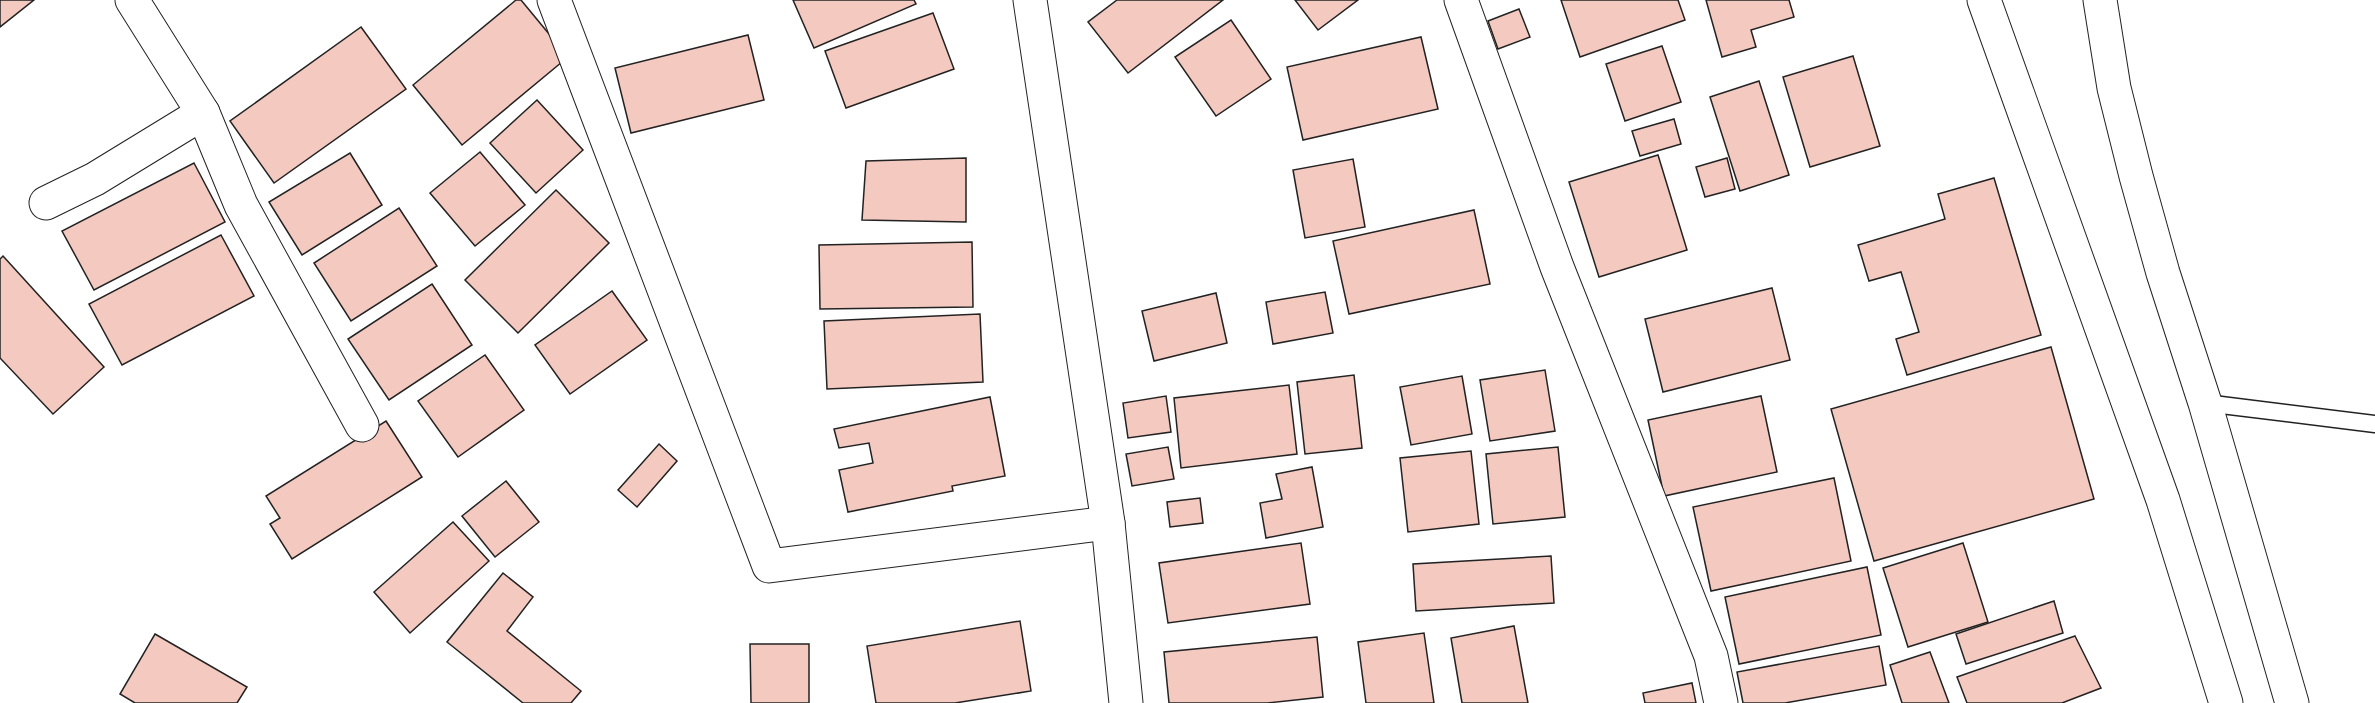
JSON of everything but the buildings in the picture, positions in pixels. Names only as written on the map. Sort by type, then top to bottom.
[{"type":"street","points":[[132,0],[203,113],[241,205],[362,425]]},
{"type":"street","points":[[554,0],[769,566],[1108,523]]},
{"type":"street","points":[[1030,0],[1108,523],[1125,703]]},
{"type":"street","points":[[1461,0],[1557,267],[1711,656],[1721,703]]},
{"type":"street","points":[[1984,0],[2163,500],[2226,703]]},
{"type":"street","points":[[2100,0],[2114,87],[2136,176],[2292,703]]},
{"type":"street","points":[[46,203],[95,179],[203,113]]},
{"type":"lane","points":[[2205,403],[2375,424]]}]
